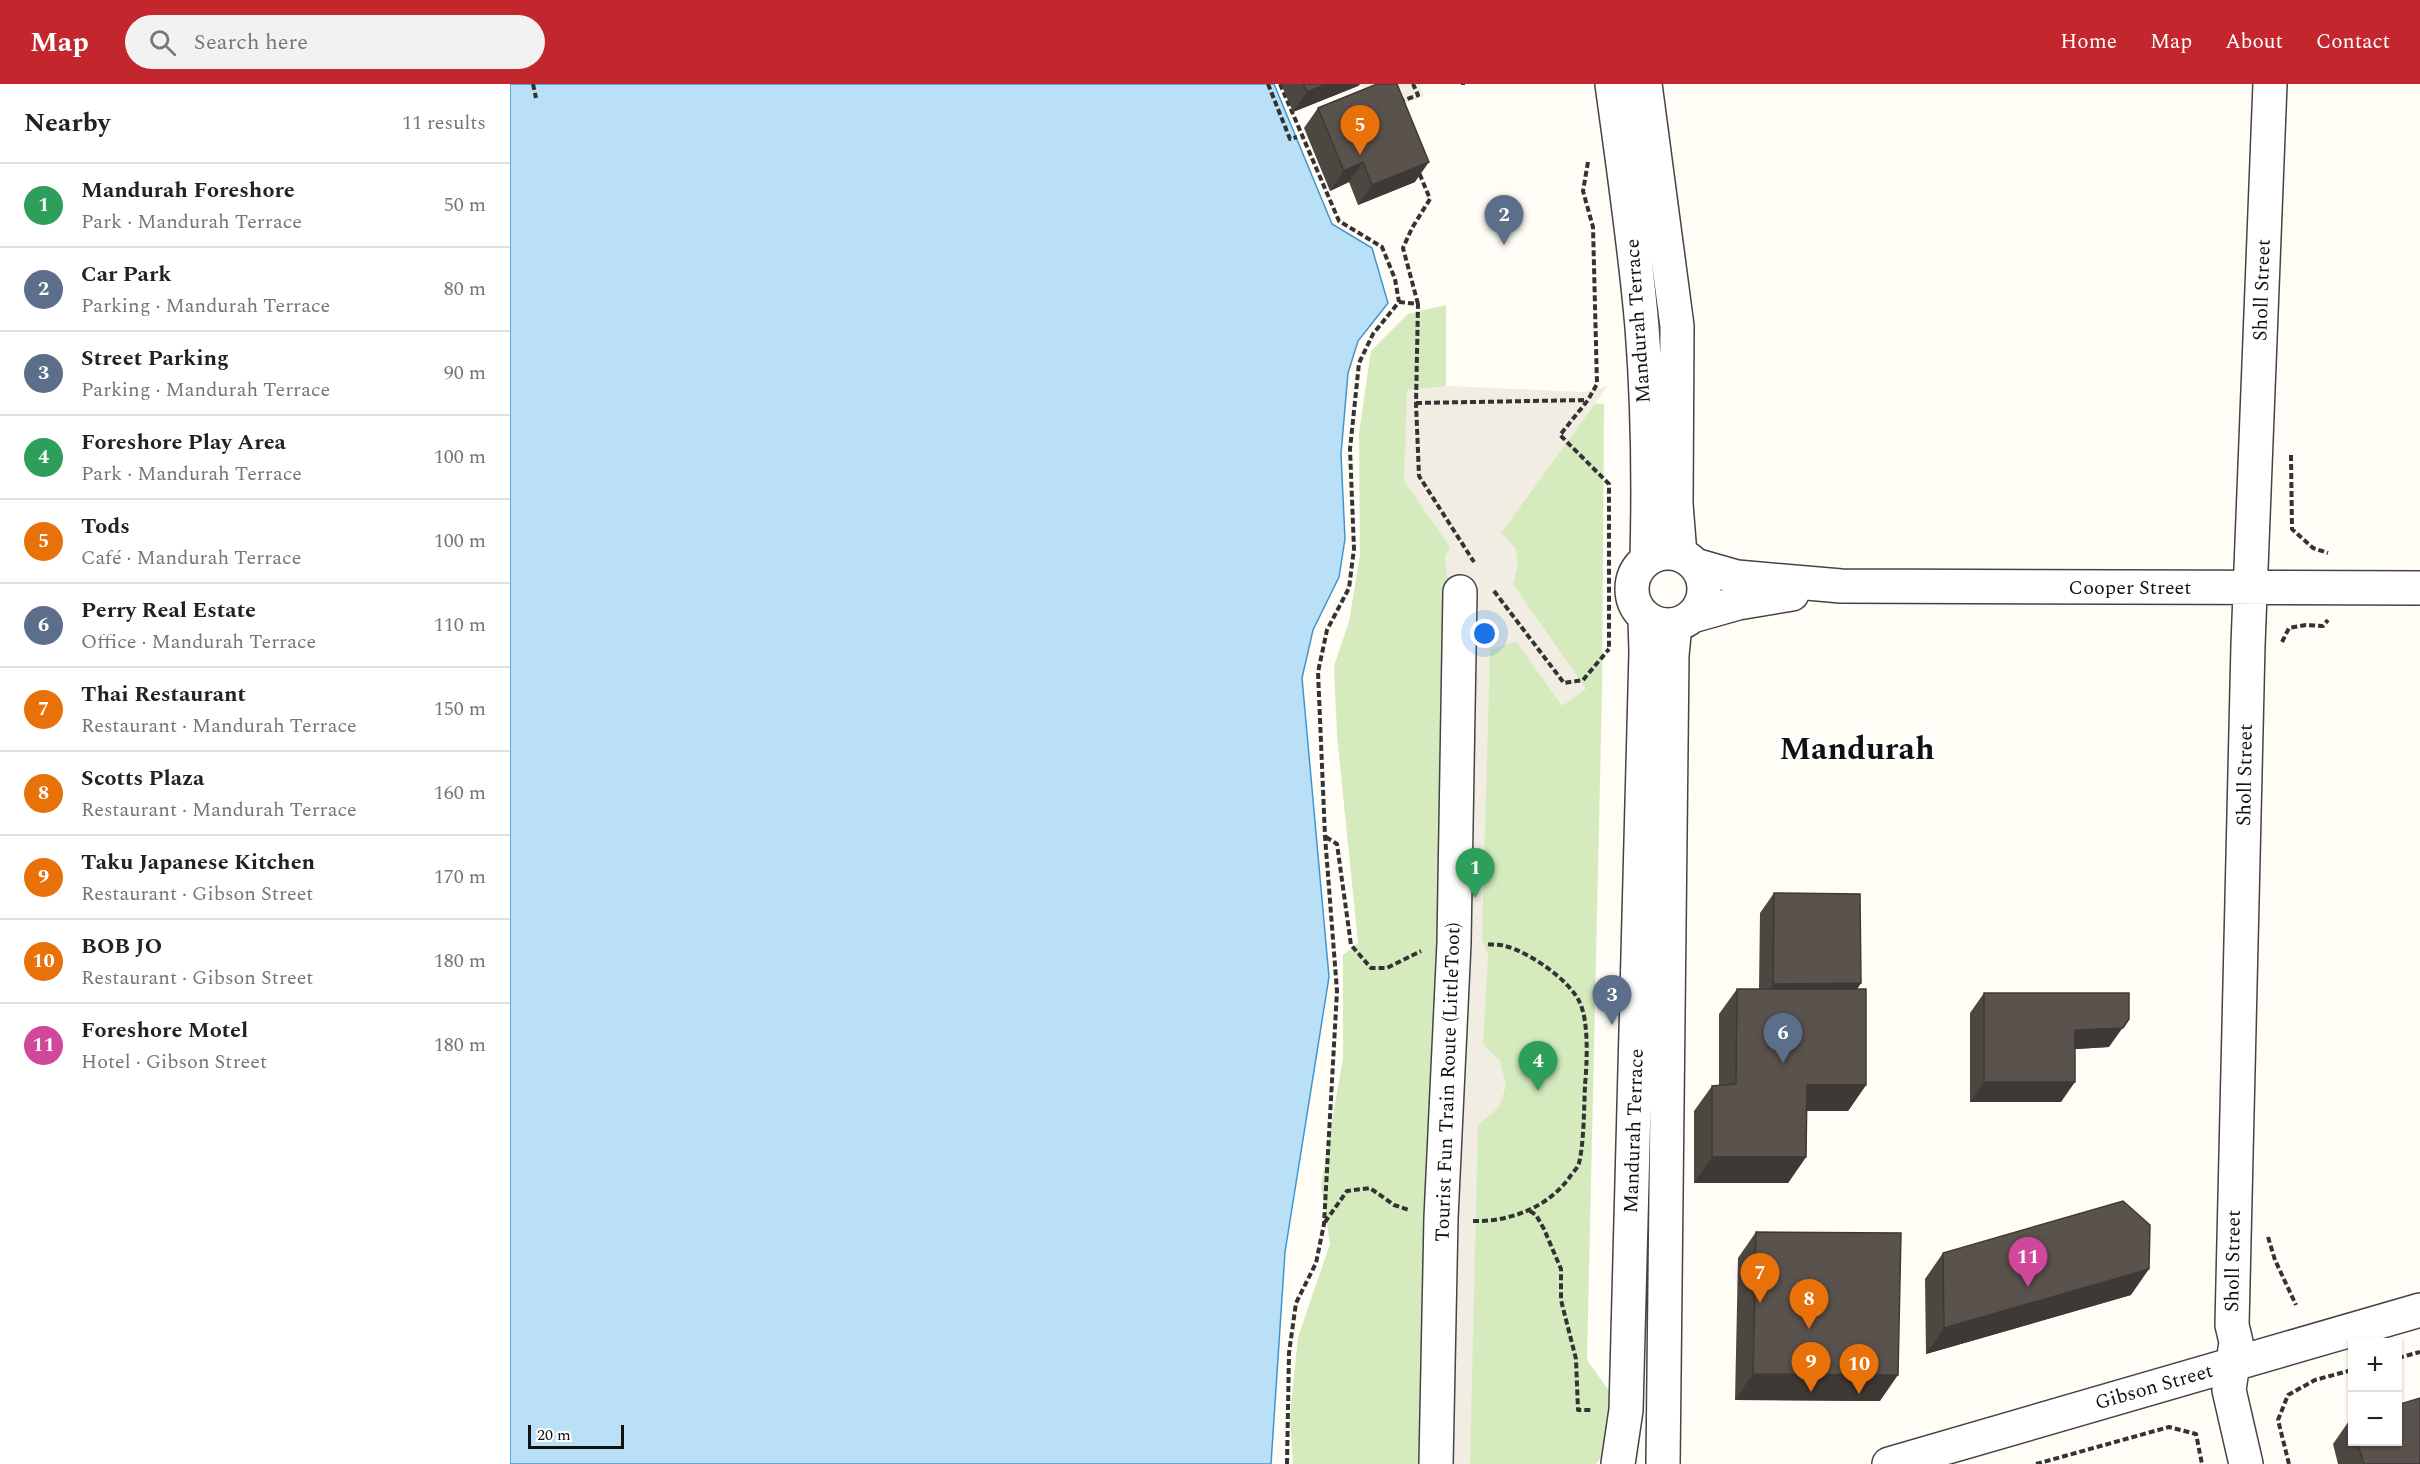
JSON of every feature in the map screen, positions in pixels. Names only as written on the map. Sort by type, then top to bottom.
[{"type":"street","name":"Mandurah Terrace","points":[[1612,84],[1631,222],[1642,328],[1648,504],[1647,559]]},
{"type":"street","name":"Mandurah Terrace","points":[[1645,84],[1677,326],[1676,504],[1687,560]]},
{"type":"street","name":"Sholl Street","points":[[2246,1464],[2229,1390],[2236,1342],[2232,1324],[2248,645],[2270,84]]},
{"type":"street","points":[[1669,553],[1687,560],[1701,575],[1704,586],[1699,607],[1671,620],[1637,609],[1631,588],[1633,577],[1647,559],[1669,553]]},
{"type":"street","name":"Cooper Street","points":[[1687,560],[1737,577],[1841,586],[2420,588]]},
{"type":"street","name":"Cooper Street","points":[[1671,620],[1738,603],[1841,586]]},
{"type":"street","name":"Tourist Fun Train Route (LittleToot)","points":[[1436,1464],[1442,1218],[1454,943],[1474,588]]},
{"type":"street","name":"Mandurah Terrace","points":[[1618,1464],[1626,1410],[1646,652],[1671,620]]},
{"type":"street","name":"Mandurah Terrace","points":[[1663,1464],[1671,620]]},
{"type":"street","name":"Gibson Street","points":[[1889,1464],[2420,1311]]},
{"type":"path","points":[[533,84],[536,98]]},
{"type":"path","points":[[1268,84],[1290,139],[1297,137]]},
{"type":"path","points":[[1280,84],[1339,221],[1382,247],[1395,279],[1399,302],[1373,334],[1359,363],[1350,449],[1354,549],[1349,588],[1327,630],[1318,672],[1325,836],[1337,991],[1324,1224],[1316,1263],[1296,1303],[1289,1353],[1287,1464]]},
{"type":"path","points":[[1393,104],[1418,95],[1413,84]]},
{"type":"path","points":[[1418,169],[1430,199],[1403,248],[1418,304]]},
{"type":"path","points":[[1593,227],[1597,384],[1588,400],[1560,435],[1609,484],[1609,649]]},
{"type":"path","points":[[1416,403],[1588,400]]},
{"type":"path","points":[[2248,645],[2282,643],[2289,628],[2306,625],[2323,626],[2338,607],[2341,557],[2313,548],[2292,529],[2291,454]]},
{"type":"path","points":[[1474,588],[1564,683],[1583,680]]},
{"type":"path","points":[[1324,1224],[1347,1191],[1370,1188],[1394,1204],[1413,1212],[1442,1218],[1491,1221],[1530,1210],[1563,1186],[1579,1164],[1586,1077],[1585,1025],[1581,1004],[1553,972],[1534,959],[1506,946],[1454,943],[1430,948],[1387,968],[1371,968],[1351,945],[1337,844],[1325,836]]},
{"type":"path","points":[[1530,1210],[1536,1215],[1544,1229],[1561,1269],[1560,1300],[1576,1359],[1578,1410]]},
{"type":"path","points":[[2402,1357],[2420,1352]]},
{"type":"path","points":[[2289,1464],[2278,1420],[2288,1395],[2315,1380],[2348,1371]]},
{"type":"path","points":[[2036,1464],[2169,1427],[2196,1434],[2202,1464]]},
{"type":"green space","points":[[1446,305],[1446,392],[1604,404],[1602,691],[1587,1360],[1617,1402],[1605,1452],[1596,1464],[1293,1464],[1290,1416],[1298,1337],[1330,1244],[1321,1185],[1343,1058],[1343,955],[1358,943],[1337,735],[1334,666],[1349,622],[1360,555],[1359,433],[1371,351],[1408,314]]},
{"type":"shaded area","points":[[1357,84],[1419,84],[1424,96],[1386,112],[1380,97]]},
{"type":"shaded area","points":[[1448,386],[1584,392],[1608,386],[1501,533],[1516,549],[1518,566],[1513,584],[1586,689],[1562,706],[1516,641],[1490,650],[1482,939],[1488,955],[1483,1044],[1500,1061],[1506,1086],[1499,1107],[1478,1125],[1470,1464],[1447,1464],[1453,587],[1446,573],[1445,558],[1450,547],[1404,481],[1407,390]]},
{"type":"water","points":[[510,84],[1274,84],[1332,224],[1372,248],[1388,303],[1358,341],[1348,373],[1341,454],[1345,539],[1339,577],[1313,630],[1302,678],[1329,977],[1285,1252],[1271,1464],[510,1464]]},
{"type":"building","points":[[1303,84],[1327,84],[1307,92]]},
{"type":"building","points":[[1377,84],[1397,84],[1429,162],[1372,185],[1363,162],[1344,171],[1318,108]]},
{"type":"building","points":[[1774,893],[1860,894],[1861,983],[1773,984]]},
{"type":"building","points":[[1737,989],[1866,989],[1866,1085],[1807,1085],[1806,1157],[1712,1157],[1712,1086],[1736,1084]]},
{"type":"building","points":[[1984,993],[2129,993],[2129,1019],[2123,1028],[2075,1030],[2075,1082],[1984,1082]]},
{"type":"building","points":[[2123,1201],[2150,1225],[2149,1269],[1944,1328],[1943,1253]]},
{"type":"building","points":[[1756,1232],[1901,1233],[1898,1375],[1753,1374]]},
{"type":"building","points":[[2420,1398],[2420,1464],[2364,1464],[2358,1446],[2402,1446],[2402,1403]]},
{"type":"place","name":"Tods","points":[[1360,155]]},
{"type":"place","name":"Car Park","points":[[1504,245]]},
{"type":"place","name":"Mandurah Foreshore","points":[[1475,898]]},
{"type":"place","name":"Street Parking","points":[[1612,1025]]},
{"type":"place","name":"Perry Real Estate","points":[[1783,1063]]},
{"type":"place","name":"Foreshore Play Area","points":[[1538,1091]]},
{"type":"place","name":"Foreshore Motel","points":[[2028,1287]]},
{"type":"place","name":"Thai Restaurant","points":[[1760,1303]]},
{"type":"place","name":"Scotts Plaza","points":[[1809,1329]]},
{"type":"place","name":"Taku Japanese Kitchen","points":[[1811,1392]]},
{"type":"place","name":"BOB JO","points":[[1859,1394]]},
{"type":"district","name":"Mandurah","points":[[1857,749]]}]
